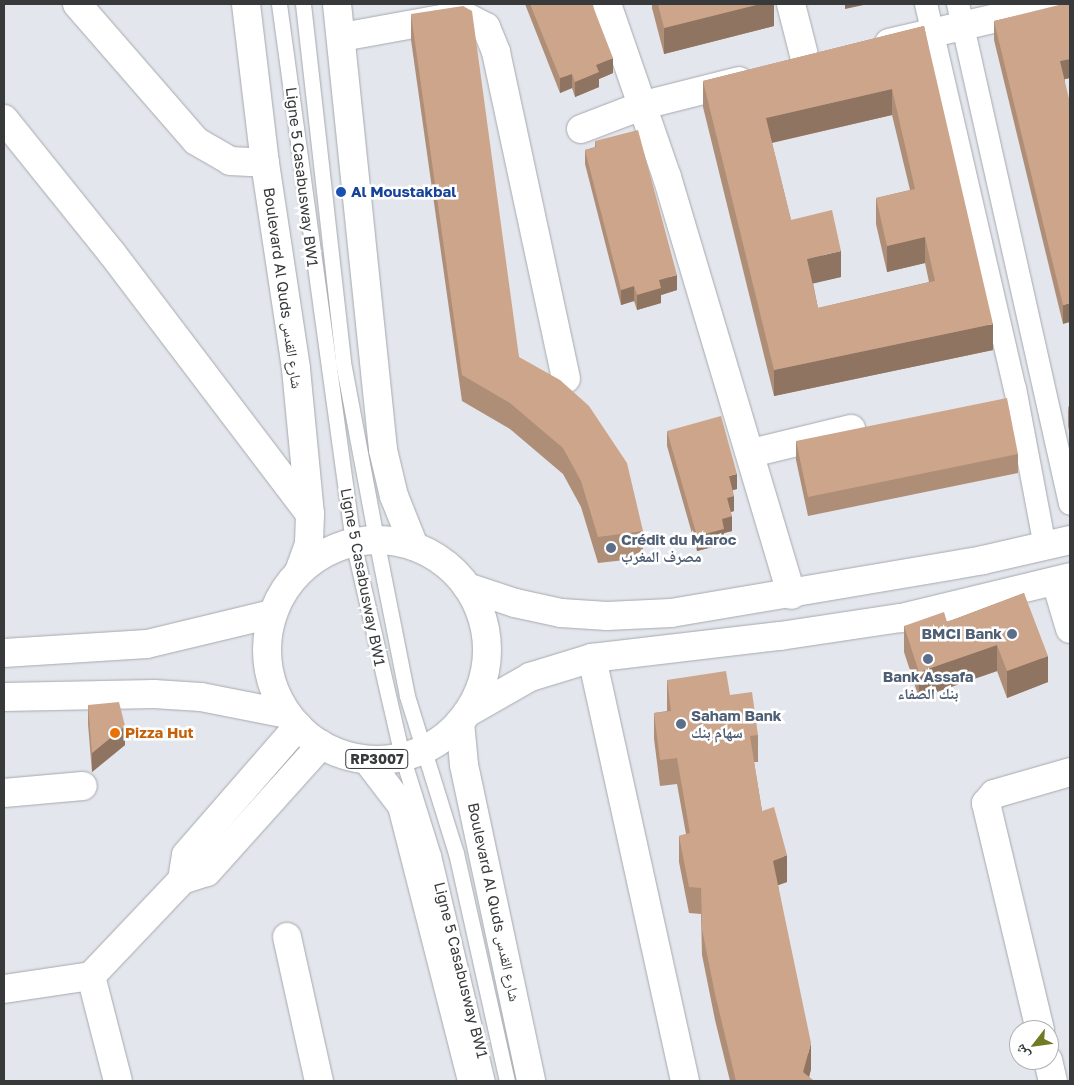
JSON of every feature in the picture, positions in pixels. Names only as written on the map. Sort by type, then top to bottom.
[{"type":"street","points":[[77,4],[196,141],[230,160],[265,163]]},
{"type":"street","name":"Boulevard Al Quds شارع القدس","points":[[246,4],[265,163],[296,369],[310,514],[309,544],[299,571]]},
{"type":"street","points":[[337,4],[342,37],[383,450],[394,496],[414,546]]},
{"type":"street","points":[[607,4],[644,105],[751,453],[792,595]]},
{"type":"street","points":[[791,4],[806,63]]},
{"type":"street","points":[[926,4],[1015,388],[1058,544]]},
{"type":"street","points":[[860,50],[933,33],[961,15],[1056,4]]},
{"type":"street","points":[[342,37],[463,15],[486,27],[496,52],[566,379]]},
{"type":"street","points":[[961,15],[1070,504]]},
{"type":"street","points":[[581,130],[644,105],[833,57]]},
{"type":"street","points":[[4,119],[111,252],[310,514]]},
{"type":"street","points":[[751,453],[851,429]]},
{"type":"street","name":"RP3007","points":[[463,717],[478,694],[487,650],[478,606],[467,587],[443,562],[414,546],[364,541],[315,558],[299,571],[288,584],[272,614],[266,648],[272,683],[292,720],[321,745],[351,757],[368,760],[413,753],[463,717],[522,680],[592,658],[780,636],[902,618],[1063,580]]},
{"type":"street","name":"RP3007","points":[[467,587],[515,603],[561,613],[607,616],[671,613],[792,595],[1058,544]]},
{"type":"street","points":[[1063,580],[1070,629]]},
{"type":"street","points":[[4,653],[105,650],[147,644],[272,614]]},
{"type":"street","points":[[592,658],[685,1081]]},
{"type":"street","name":"RP3007","points":[[4,697],[163,695],[236,702],[292,720]]},
{"type":"street","name":"Boulevard Al Quds شارع القدس","points":[[463,717],[464,765],[532,1081]]},
{"type":"street","points":[[182,880],[186,855],[292,720]]},
{"type":"street","points":[[4,989],[91,976],[182,880],[207,872],[321,745]]},
{"type":"street","points":[[368,760],[402,806],[472,1081]]},
{"type":"street","points":[[1038,1020],[986,803],[994,794],[1070,772]]},
{"type":"street","points":[[4,793],[83,786]]},
{"type":"street","points":[[287,937],[319,1081]]},
{"type":"street","points":[[91,976],[118,1081]]},
{"type":"lane","name":"Ligne 5 Casabusway BW1","points":[[280,4],[364,541],[413,753],[433,855],[487,1081]]},
{"type":"lane","name":"Ligne 5 Casabusway BW1","points":[[303,4],[364,541],[408,696],[413,753],[456,853],[507,1081]]},
{"type":"building","points":[[530,4],[592,4],[613,58],[596,65],[599,72],[575,82],[572,74],[560,78]]},
{"type":"building","points":[[658,4],[760,4],[664,28]]},
{"type":"building","points":[[1063,4],[1070,4],[1070,59],[1060,61],[1070,103],[1070,303],[1063,305],[994,21]]},
{"type":"building","points":[[463,6],[472,11],[519,357],[560,380],[589,406],[627,463],[643,531],[598,537],[581,481],[563,448],[510,403],[462,375],[411,14]]},
{"type":"building","points":[[924,26],[993,324],[774,370],[703,81]],"holes":[[[892,89],[915,189],[876,198],[887,246],[925,237],[935,281],[818,308],[807,259],[841,251],[832,210],[791,220],[766,118]]]},
{"type":"building","points":[[638,130],[677,275],[659,280],[661,288],[637,295],[634,286],[621,290],[585,150],[596,147],[595,141]]},
{"type":"building","points":[[1007,398],[1018,454],[808,497],[796,441]]},
{"type":"building","points":[[721,416],[737,474],[729,476],[734,496],[727,498],[732,516],[722,519],[724,529],[697,536],[667,431]]},
{"type":"building","points":[[1024,593],[1048,656],[1007,671],[997,645],[919,672],[904,626],[944,612],[947,622]]},
{"type":"building","points":[[726,671],[730,695],[752,692],[758,735],[750,736],[762,811],[774,807],[787,855],[773,861],[811,1043],[803,1072],[814,1081],[736,1081],[715,994],[702,929],[701,888],[689,887],[679,836],[690,833],[677,758],[660,760],[654,713],[671,711],[667,680]]},
{"type":"building","points":[[119,702],[125,726],[92,753],[88,705]]},
{"type":"place","name":"Al Moustakbal","points":[[341,192]]},
{"type":"place","name":"Crédit du Maroc مصرف المغرب","points":[[611,548]]},
{"type":"place","name":"BMCI Bank","points":[[1012,634]]},
{"type":"place","name":"Bank Assafa بنك الصفاء","points":[[928,659]]},
{"type":"place","name":"Saham Bank سهام بنك","points":[[681,724]]},
{"type":"place","name":"Pizza Hut","points":[[115,733]]}]
